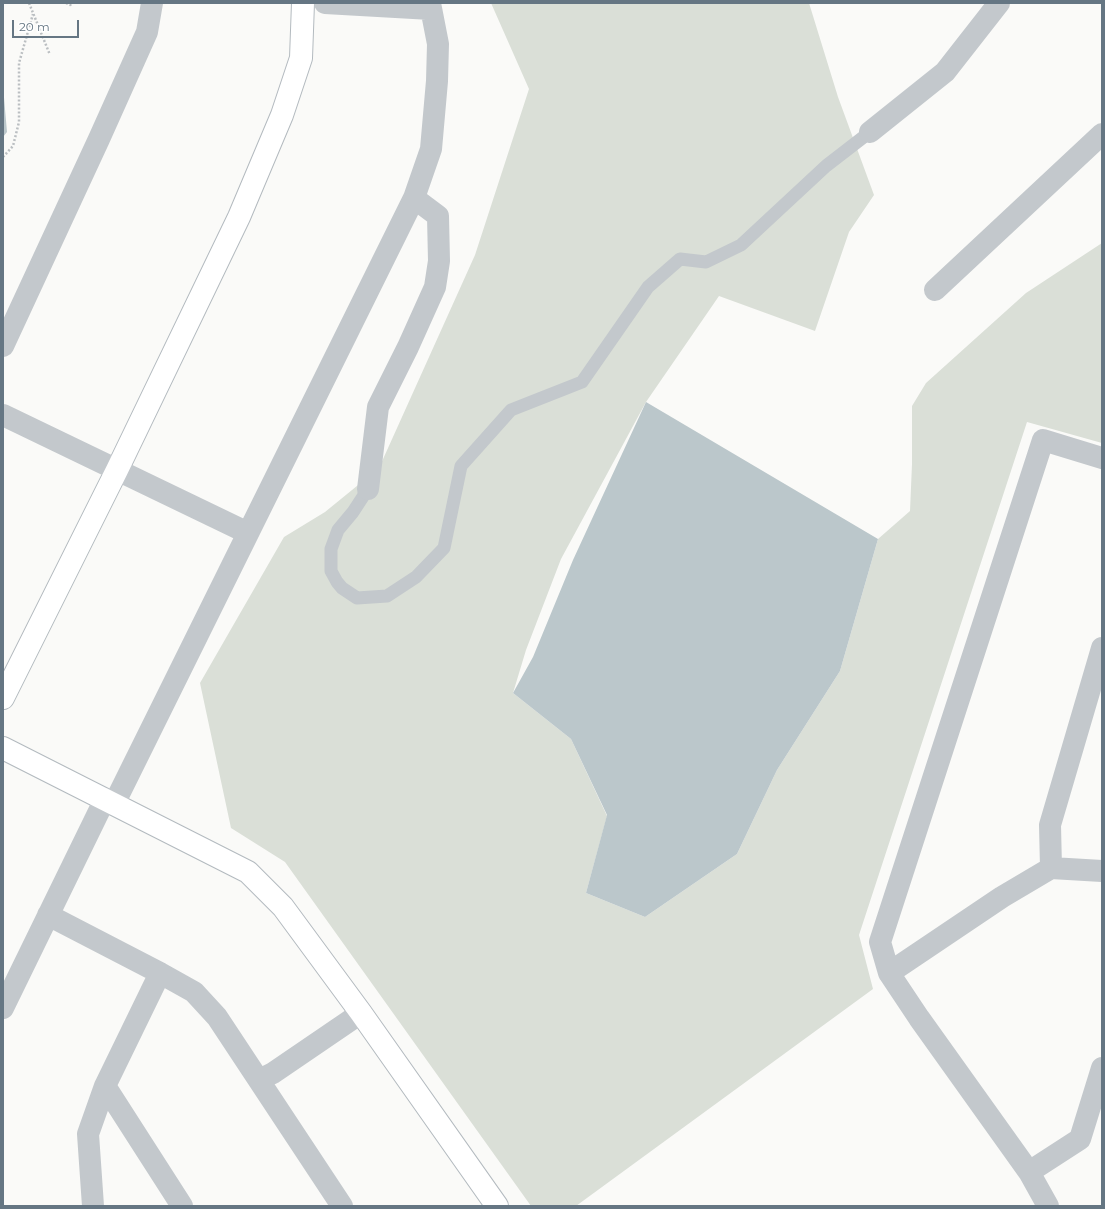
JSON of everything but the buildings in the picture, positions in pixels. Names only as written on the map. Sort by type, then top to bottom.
[{"type":"street","points":[[3,346],[147,32],[152,3]]},
{"type":"street","points":[[3,698],[117,470],[239,217],[282,115],[301,58],[303,3]]},
{"type":"street","points":[[3,1008],[48,915],[109,802],[248,533],[414,198],[431,149],[437,81],[438,44],[431,6],[325,3]]},
{"type":"street","points":[[870,132],[945,72],[999,3]]},
{"type":"street","points":[[935,290],[1102,134]]},
{"type":"street","points":[[368,489],[378,407],[435,288],[439,261],[438,216],[414,198]]},
{"type":"street","points":[[3,415],[248,533]]},
{"type":"street","points":[[1048,1206],[1029,1172],[919,1018],[889,973],[880,942],[1044,440],[1102,458]]},
{"type":"street","points":[[1051,868],[1050,825],[1102,648]]},
{"type":"street","points":[[3,748],[248,872],[283,907],[497,1206]]},
{"type":"street","points":[[889,973],[1002,897],[1051,868],[1102,871]]},
{"type":"street","points":[[48,915],[194,992],[217,1017],[342,1206]]},
{"type":"street","points":[[93,1206],[88,1134],[106,1086],[160,973]]},
{"type":"street","points":[[259,1080],[361,1014]]},
{"type":"street","points":[[1029,1172],[1080,1139],[1102,1068]]},
{"type":"street","points":[[106,1086],[182,1206]]},
{"type":"lane","points":[[368,489],[353,512],[338,530],[331,549],[332,571],[337,582],[342,588],[357,598],[387,596],[416,577],[444,548],[461,466],[511,410],[582,382],[648,287],[669,268],[680,259],[706,262],[741,245],[826,166],[870,132]]},
{"type":"path","points":[[29,3],[50,55]]},
{"type":"path","points":[[66,3],[70,5],[73,3]]},
{"type":"path","points":[[3,157],[13,146],[19,122],[19,63],[34,14]]},
{"type":"shaded area","points":[[491,3],[809,3],[838,97],[874,195],[849,232],[815,331],[719,296],[646,402],[561,559],[526,650],[513,693],[571,739],[607,816],[586,893],[645,917],[737,854],[777,770],[840,671],[878,539],[910,511],[912,406],[926,383],[1026,293],[1102,243],[1102,443],[1027,422],[859,935],[873,989],[576,1206],[531,1206],[285,862],[231,828],[200,683],[284,537],[325,512],[379,468],[475,255],[529,89]]},
{"type":"shaded area","points":[[3,86],[7,132],[3,137]]},
{"type":"shaded area","points":[[646,402],[878,539],[840,671],[777,770],[737,854],[645,917],[586,893],[607,815],[571,739],[513,693],[533,657],[573,560]]}]
